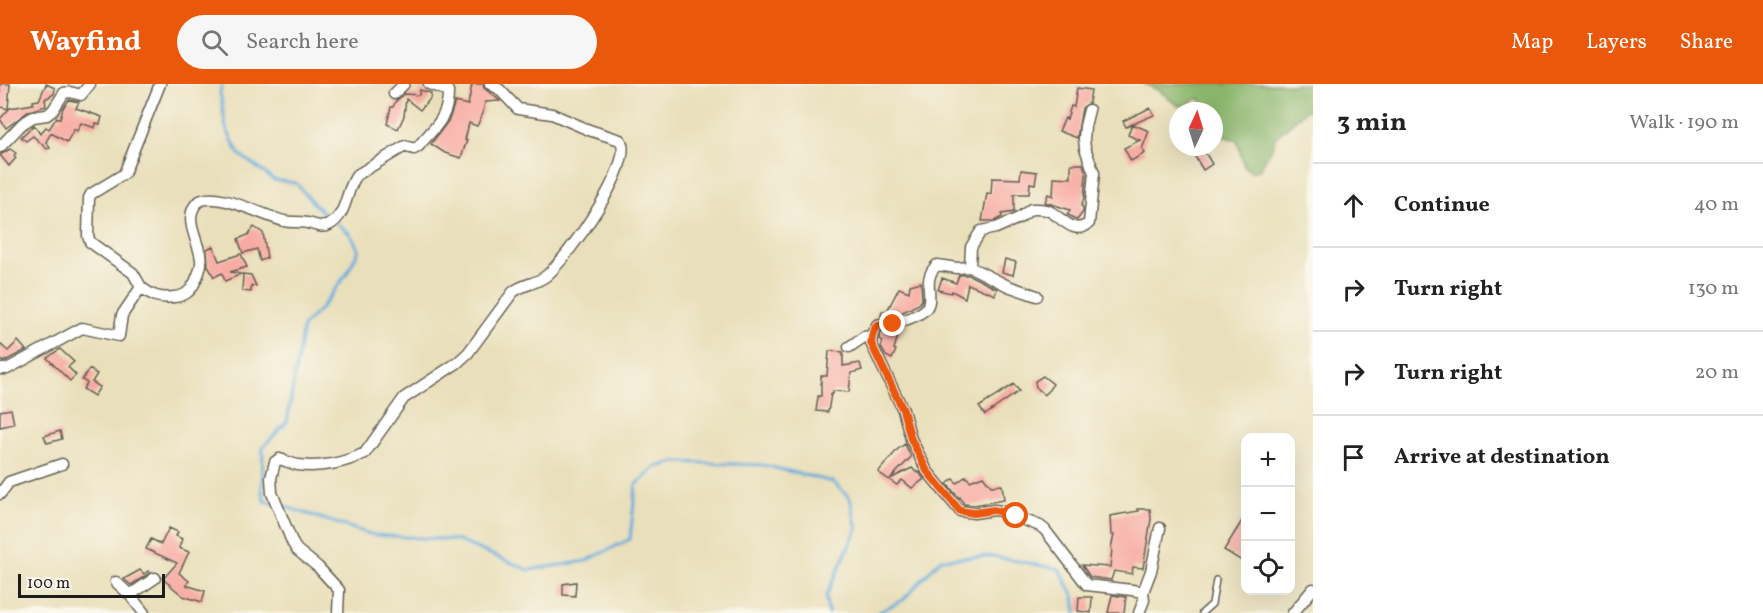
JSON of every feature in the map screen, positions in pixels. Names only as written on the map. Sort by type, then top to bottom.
[{"type":"street","points":[[0,147],[22,124],[33,117],[46,115],[53,110],[63,94],[70,88],[81,95],[90,84]]},
{"type":"street","points":[[160,84],[124,174],[94,191],[89,198],[88,236],[90,242],[133,273],[141,287],[151,295],[163,298],[178,297],[190,291],[199,272],[202,262],[191,216],[197,203],[214,199],[287,221],[304,222],[323,227],[332,223],[344,208],[352,182],[363,169],[405,146],[414,149],[418,147],[440,124],[446,112],[448,92],[429,84]]},
{"type":"street","points":[[394,94],[404,84]]},
{"type":"street","points":[[338,613],[339,590],[318,567],[297,550],[278,510],[271,478],[276,460],[282,459],[296,465],[316,466],[356,458],[365,453],[404,398],[457,363],[468,353],[513,292],[549,274],[597,213],[622,159],[622,142],[552,114],[516,108],[499,89],[490,84]]},
{"type":"street","points":[[970,267],[971,247],[981,231],[996,228],[1019,218],[1031,209],[1050,211],[1075,228],[1084,227],[1089,223],[1094,173],[1084,139],[1089,110]]},
{"type":"street","points":[[1037,296],[1008,286],[970,267],[937,265],[929,279],[929,302],[926,309],[906,320],[893,324],[879,324],[871,336],[871,343],[903,410],[911,439],[927,471],[958,510],[974,513],[994,510],[1031,522],[1045,530],[1087,585],[1143,592]]},
{"type":"street","points":[[0,369],[7,369],[82,328],[119,336],[123,315],[141,287]]},
{"type":"street","points":[[849,347],[864,337],[871,336]]},
{"type":"street","points":[[0,494],[9,482],[62,464]]},
{"type":"street","points":[[1139,613],[1160,528]]},
{"type":"street","points":[[130,595],[155,578]]},
{"type":"street","points":[[116,582],[144,613]]},
{"type":"street","points":[[1293,613],[1313,589]]},
{"type":"lane","points":[[1202,613],[1212,604],[1216,580]]},
{"type":"green space","points":[[1144,84],[1313,84],[1313,106],[1275,138],[1273,147],[1261,169],[1251,172],[1244,166],[1237,140],[1223,136],[1223,102],[1201,102],[1200,98],[1191,102],[1173,102],[1158,90]]},
{"type":"building","points":[[0,84],[10,84],[8,109],[0,107]]},
{"type":"building","points":[[46,84],[55,88],[54,94],[45,99],[46,106],[29,111],[6,128],[0,119],[10,108],[33,104],[33,101],[39,100]]},
{"type":"building","points":[[472,84],[483,84],[484,88],[500,101],[485,102],[477,126],[469,123],[465,140],[467,140],[461,158],[445,153],[431,144],[449,120],[455,102],[468,105]]},
{"type":"building","points":[[1077,88],[1091,90],[1089,103],[1082,108],[1077,138],[1059,131],[1065,118],[1067,119],[1071,106],[1074,107]]},
{"type":"building","points":[[420,90],[431,93],[430,99],[420,110],[406,99],[404,116],[398,129],[387,124],[391,107],[396,101],[404,94],[419,95]]},
{"type":"building","points":[[69,100],[79,102],[76,108],[102,117],[100,124],[96,123],[95,128],[81,123],[77,131],[74,129],[67,142],[51,133],[46,142],[50,148],[47,149],[33,136],[26,141],[21,137],[34,125],[40,134],[46,127],[49,129],[57,117],[60,119],[63,108]]},
{"type":"building","points":[[1150,108],[1154,115],[1126,127],[1123,121]]},
{"type":"building","points":[[1132,124],[1149,131],[1142,149],[1145,153],[1131,161],[1124,148],[1140,140],[1128,135]]},
{"type":"building","points":[[10,149],[16,153],[14,155],[16,158],[9,166],[0,155]]},
{"type":"building","points":[[1195,156],[1207,156],[1212,164],[1203,170]]},
{"type":"building","points":[[1071,164],[1083,164],[1086,174],[1081,206],[1083,212],[1077,220],[1067,214],[1070,210],[1045,202],[1048,194],[1053,196],[1054,177],[1071,178]]},
{"type":"building","points":[[1021,170],[1037,172],[1035,184],[1030,183],[1029,194],[1014,194],[1014,212],[1002,214],[1002,217],[994,221],[982,221],[987,193],[991,194],[992,178],[1020,179]]},
{"type":"building","points":[[254,227],[263,233],[267,258],[260,261],[257,249],[243,253],[238,239],[248,235]]},
{"type":"building","points":[[213,246],[219,261],[241,254],[247,267],[230,272],[241,274],[225,281],[222,273],[214,277],[208,266],[207,249]]},
{"type":"building","points":[[1005,259],[1016,262],[1013,275],[1002,272]]},
{"type":"building","points":[[243,274],[251,275],[256,286],[251,286],[251,292],[242,291]]},
{"type":"building","points":[[959,275],[969,275],[997,289],[995,295],[968,284],[965,298],[952,291],[951,293],[938,290],[942,278],[956,283]]},
{"type":"building","points":[[921,282],[922,300],[919,304],[899,314],[881,316],[882,311],[887,311],[899,288],[909,292],[910,285]]},
{"type":"building","points":[[900,329],[892,359],[886,356],[881,347],[883,341],[879,339],[880,335],[882,331]]},
{"type":"building","points":[[18,341],[26,350],[3,362],[0,359],[0,344],[8,351]]},
{"type":"building","points":[[60,349],[74,362],[68,367],[76,375],[70,381],[47,358]]},
{"type":"building","points":[[829,351],[843,352],[843,366],[860,363],[862,370],[851,373],[849,392],[833,391],[828,412],[816,411],[818,396],[821,396],[821,376],[827,376]]},
{"type":"building","points":[[89,369],[97,374],[92,382],[100,387],[94,396],[83,389],[87,383],[82,380]]},
{"type":"building","points":[[1043,376],[1053,384],[1045,395],[1036,387],[1035,381]]},
{"type":"building","points":[[1014,384],[1019,391],[985,415],[979,407]]},
{"type":"building","points":[[11,409],[14,424],[0,427],[0,411]]},
{"type":"building","points":[[60,431],[62,439],[47,443],[44,436]]},
{"type":"building","points":[[905,444],[911,457],[890,479],[912,468],[918,471],[924,479],[912,488],[902,480],[897,485],[878,472]]},
{"type":"building","points":[[966,476],[970,481],[983,476],[991,486],[1002,485],[1004,500],[974,505],[964,504],[947,484],[953,479],[957,483]]},
{"type":"building","points":[[1138,509],[1150,509],[1151,519],[1143,568],[1133,567],[1132,574],[1114,571],[1111,580],[1090,577],[1082,565],[1110,567],[1114,535],[1111,535],[1110,516],[1139,511]]},
{"type":"building","points":[[1241,522],[1241,561],[1224,550]]},
{"type":"building","points":[[169,528],[178,532],[176,536],[182,539],[179,548],[189,552],[179,573],[189,581],[186,585],[205,591],[202,602],[183,596],[163,579],[177,563],[146,549],[151,539],[161,544]]},
{"type":"building","points":[[140,570],[144,574],[148,571],[150,573],[131,585],[124,579]]},
{"type":"building","points":[[576,582],[575,596],[563,595],[563,584]]},
{"type":"building","points":[[1112,595],[1126,597],[1124,613],[1108,613]]},
{"type":"building","points":[[1079,597],[1092,597],[1091,613],[1078,611]]},
{"type":"waterway","points":[[222,84],[220,92],[226,128],[239,154],[274,180],[296,183],[331,219]]},
{"type":"waterway","points":[[273,503],[265,501],[262,491],[263,447],[287,422],[303,326],[321,308],[346,275],[359,250],[350,234],[337,223]]},
{"type":"waterway","points":[[280,505],[373,535],[456,540],[529,570],[586,561],[630,539],[636,485],[656,467],[675,462],[763,465],[833,482],[850,498],[857,529],[826,596],[828,613]]},
{"type":"waterway","points":[[877,613],[903,600],[941,559],[991,556],[1059,569],[1074,596],[1076,613]]},
{"type":"route","points":[[893,324],[877,325],[871,343],[903,410],[911,439],[927,471],[958,510],[974,513],[994,510],[1016,516]]}]
